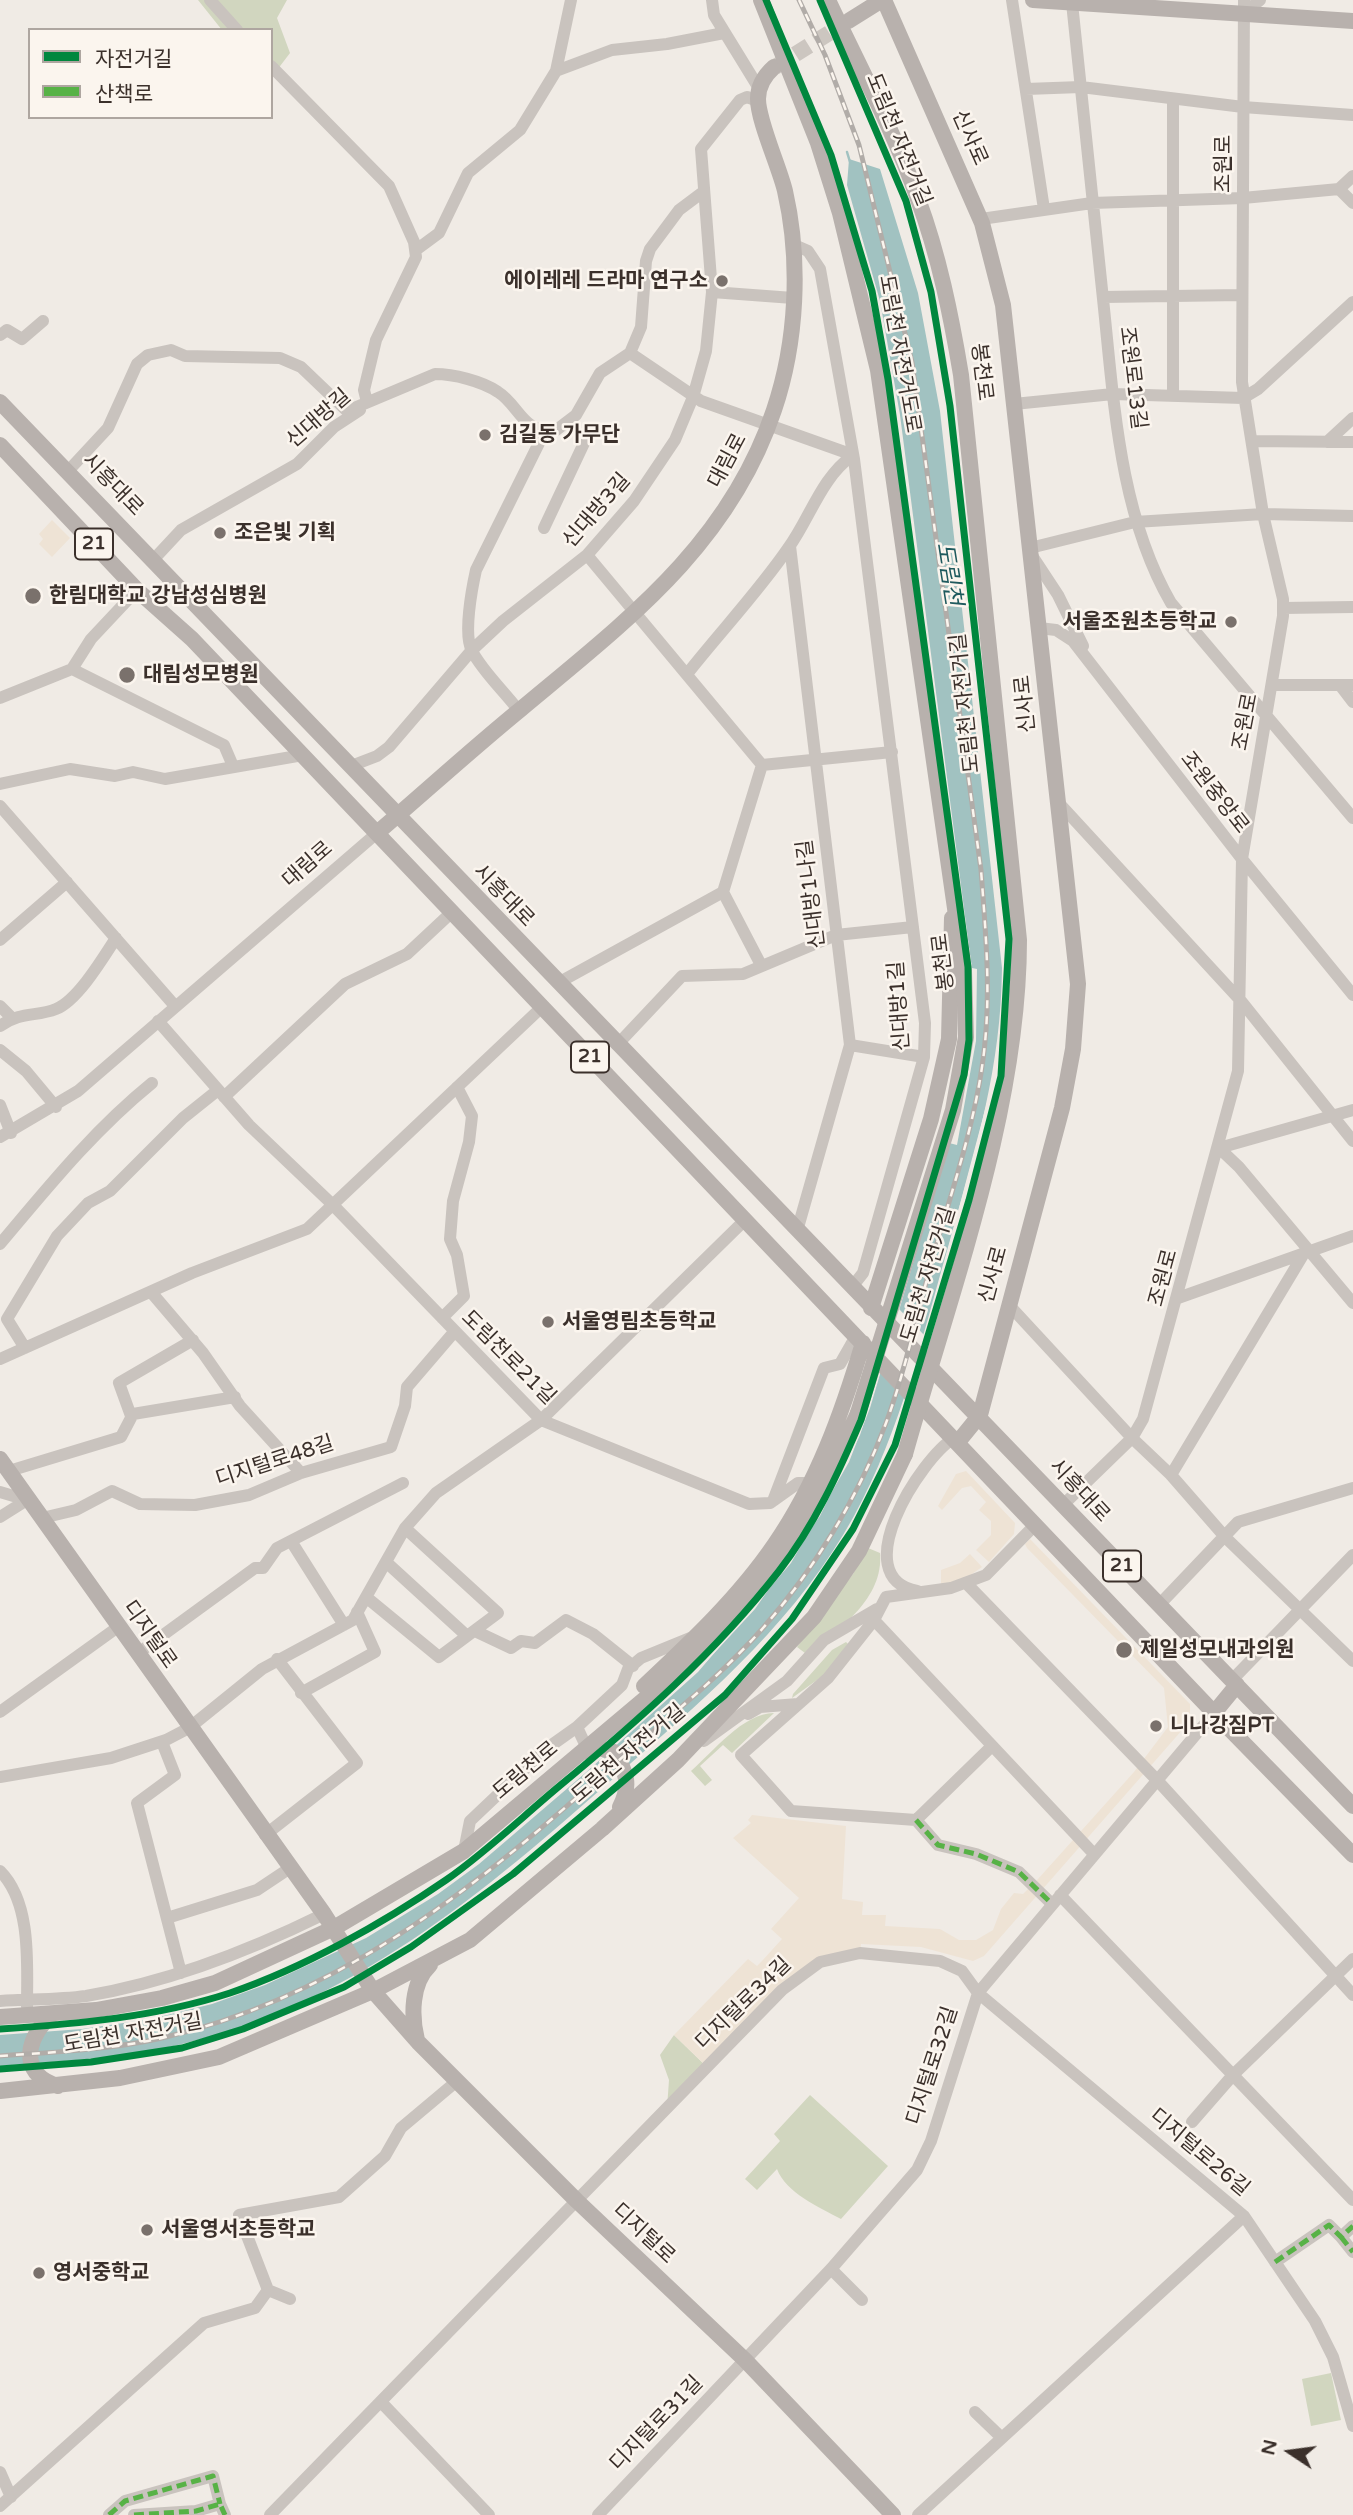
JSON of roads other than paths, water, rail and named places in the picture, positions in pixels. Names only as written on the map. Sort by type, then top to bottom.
[{"type":"main road","name":"봉천로","points":[[761,0],[818,144],[840,213],[878,370],[967,1007],[961,1074],[949,1123],[866,1342]]},
{"type":"main road","name":"봉천로","points":[[678,1760],[814,1617],[859,1552],[905,1454],[1009,1075],[1019,996],[1019,940],[961,375],[947,298],[931,237],[900,150],[828,0]]},
{"type":"main road","points":[[850,20],[883,0]]},
{"type":"main road","name":"신사로","points":[[883,0],[981,219],[1003,305],[1078,984],[1073,1049],[1062,1108],[980,1415]]},
{"type":"main road","points":[[1033,0],[1250,5],[1353,21]]},
{"type":"main road","points":[[1188,0],[1353,10]]},
{"type":"main road","points":[[759,95],[766,74],[774,67]]},
{"type":"main road","name":"대림로","points":[[377,833],[519,710],[636,614],[713,527],[744,478],[769,423],[785,365],[793,298],[792,244],[785,193],[759,95]]},
{"type":"main road","name":"시흥대로","points":[[0,401],[617,1045],[949,1387],[980,1415],[1353,1806]]},
{"type":"main road","name":"21","points":[[0,445],[137,590],[192,639],[745,1220],[866,1342],[1214,1713],[1353,1855]]},
{"type":"main road","points":[[877,1313],[890,1250],[931,1119],[948,1039],[953,895]]},
{"type":"main road","points":[[616,1816],[628,1793],[626,1771],[614,1752],[580,1741],[698,1634],[775,1544],[810,1483],[842,1412],[866,1342]]},
{"type":"main road","name":"도림천로","points":[[0,2017],[27,2007],[52,2015],[96,2010],[215,1983],[337,1933],[464,1851],[517,1805],[580,1741],[698,1654],[740,1608],[816,1504],[842,1454],[861,1405],[866,1342]]},
{"type":"main road","points":[[956,1440],[980,1415]]},
{"type":"main road","name":"디지털로","points":[[4,1465],[265,1835],[324,1914],[370,1986],[418,2042],[577,2201],[745,2360],[893,2515]]},
{"type":"main road","name":"디지털로32길","points":[[1214,1713],[1235,1682]]},
{"type":"main road","points":[[0,2091],[177,2068],[219,2057],[370,1986],[433,1962],[470,1940],[678,1760]]},
{"type":"main road","points":[[418,2042],[414,2012],[416,1989],[433,1962]]},
{"type":"main road","points":[[52,2015],[33,2036],[30,2051],[33,2067],[54,2085]]},
{"type":"street","points":[[210,0],[235,28]]},
{"type":"street","points":[[69,470],[108,428],[137,364],[148,355],[170,350],[185,356],[280,358],[301,367],[342,409],[351,410],[368,402],[363,390],[376,340],[416,250],[439,233],[468,173],[520,130],[556,71],[571,0]]},
{"type":"street","points":[[519,710],[472,650],[469,635],[476,570],[545,431],[555,431],[576,415],[600,373],[630,353],[641,327],[646,261],[650,248],[681,209],[703,192],[701,149],[740,100],[759,95],[714,15],[712,0]]},
{"type":"street","points":[[1012,0],[1044,209]]},
{"type":"street","name":"조원로13길","points":[[1080,2],[1082,88],[1102,298],[1113,394],[1135,522],[1154,574],[1171,603],[1265,718],[1353,818]]},
{"type":"street","name":"조원로","points":[[1063,1505],[1132,1438],[1150,1401],[1238,1070],[1242,859],[1273,685],[1283,608],[1243,398],[1243,107],[1250,5]]},
{"type":"street","points":[[556,71],[612,50],[667,44],[724,33]]},
{"type":"street","points":[[273,68],[389,186],[416,250]]},
{"type":"street","points":[[1026,89],[1082,88],[1243,107],[1353,115]]},
{"type":"street","points":[[1173,99],[1173,396]]},
{"type":"street","points":[[981,219],[1092,203],[1243,198],[1339,188],[1353,176]]},
{"type":"street","points":[[1339,188],[1353,203]]},
{"type":"street","name":"신대방3길","points":[[351,766],[377,756],[389,747],[472,650],[521,606],[587,555],[656,470],[675,440],[693,397],[705,351],[712,292],[711,252],[703,192]]},
{"type":"street","name":"신대방1길","points":[[792,244],[808,251],[820,270],[853,455],[925,1023],[924,1057],[863,1273],[852,1287]]},
{"type":"street","points":[[712,292],[793,298]]},
{"type":"street","points":[[1102,298],[1242,295]]},
{"type":"street","points":[[1014,404],[1113,394],[1243,398],[1258,389],[1353,302]]},
{"type":"street","points":[[0,335],[6,330],[22,339],[43,321]]},
{"type":"street","points":[[630,353],[693,397],[853,455]]},
{"type":"street","name":"신대방길","points":[[154,559],[181,530],[297,464],[334,427],[368,402],[435,374],[445,374],[499,392],[522,420],[545,431]]},
{"type":"street","points":[[1327,442],[1353,418]]},
{"type":"street","points":[[544,528],[585,441]]},
{"type":"street","points":[[1252,441],[1353,442]]},
{"type":"street","points":[[687,674],[790,546],[808,510],[839,465],[853,455]]},
{"type":"street","points":[[1090,663],[1058,595],[1030,551],[1135,522],[1264,514],[1353,516]]},
{"type":"street","name":"신대방1나길","points":[[790,546],[850,1045],[797,1231]]},
{"type":"street","points":[[587,555],[762,765]]},
{"type":"street","points":[[0,698],[72,669],[91,639],[137,590]]},
{"type":"street","points":[[1283,608],[1353,607]]},
{"type":"street","name":"조원중앙로","points":[[1040,628],[1065,634],[1090,663],[1242,859],[1353,995]]},
{"type":"street","points":[[72,669],[224,745],[233,766]]},
{"type":"street","points":[[1273,685],[1346,685],[1353,702]]},
{"type":"street","points":[[762,765],[892,752]]},
{"type":"street","points":[[0,784],[57,769],[85,770],[115,776],[132,772],[165,779],[303,755]]},
{"type":"street","points":[[558,983],[723,892],[762,765]]},
{"type":"street","points":[[1058,801],[1241,1001],[1353,1141]]},
{"type":"street","points":[[0,806],[175,1006]]},
{"type":"street","name":"대림로","points":[[5,1135],[56,1107],[377,833]]},
{"type":"street","points":[[0,940],[66,882]]},
{"type":"street","points":[[723,892],[761,965]]},
{"type":"street","points":[[25,1348],[7,1319],[57,1236],[88,1203],[110,1191],[176,1125],[221,1093],[345,984],[407,954],[452,912]]},
{"type":"street","points":[[617,1045],[682,976],[743,974],[836,935],[913,927]]},
{"type":"street","points":[[0,1026],[11,1017],[59,1008],[94,972],[116,939]]},
{"type":"street","points":[[0,1006],[11,1017]]},
{"type":"street","points":[[0,1359],[150,1292],[307,1229],[542,1007]]},
{"type":"street","name":"도림천로21길","points":[[158,1021],[248,1125],[332,1205],[541,1420],[749,1504],[773,1501]]},
{"type":"street","points":[[850,1045],[924,1057]]},
{"type":"street","points":[[0,1049],[26,1071],[56,1107]]},
{"type":"street","points":[[0,1244],[117,1111],[152,1083]]},
{"type":"street","points":[[442,1318],[464,1296],[457,1255],[450,1239],[453,1200],[469,1143],[472,1116],[457,1087]]},
{"type":"street","points":[[0,1105],[5,1135]]},
{"type":"street","points":[[1353,1110],[1219,1148],[1239,1167],[1307,1254],[1353,1303]]},
{"type":"street","points":[[0,1777],[111,1758],[162,1742],[189,1728],[277,1659],[353,1620],[405,1528],[436,1493],[541,1420],[745,1220]]},
{"type":"street","points":[[1178,1298],[1353,1236]]},
{"type":"street","points":[[1171,1475],[1307,1254]]},
{"type":"street","points":[[150,1292],[301,1473]]},
{"type":"street","points":[[1008,1304],[1132,1438],[1171,1475],[1226,1538],[1353,1661]]},
{"type":"street","name":"디지털로48길","points":[[41,1518],[76,1510],[112,1491],[140,1504],[195,1505],[249,1495],[301,1473],[391,1447],[405,1406],[407,1387],[455,1331]]},
{"type":"street","points":[[4,1465],[105,1444],[121,1437],[131,1416],[119,1383],[192,1340]]},
{"type":"street","points":[[773,1501],[824,1368],[840,1363],[866,1342]]},
{"type":"street","points":[[131,1416],[235,1397]]},
{"type":"street","points":[[921,1591],[900,1584],[892,1575],[885,1552],[903,1504],[924,1467],[940,1446],[956,1440]]},
{"type":"street","points":[[137,1654],[255,1568],[263,1568],[277,1548],[403,1483]]},
{"type":"street","points":[[773,1501],[798,1483],[810,1483]]},
{"type":"street","points":[[1160,1605],[1226,1538],[1238,1522],[1353,1488]]},
{"type":"street","points":[[0,1492],[27,1500]]},
{"type":"street","points":[[0,1517],[27,1500]]},
{"type":"street","points":[[1036,1524],[986,1575],[951,1588],[886,1597],[828,1678],[741,1755],[791,1811],[916,1820],[938,1845],[976,1854],[1019,1872],[1056,1899],[1233,2075],[1353,2200]]},
{"type":"street","points":[[366,1597],[439,1657],[498,1613],[405,1528]]},
{"type":"street","points":[[291,1541],[344,1625]]},
{"type":"street","points":[[1235,1682],[1353,1555]]},
{"type":"street","points":[[386,1562],[471,1633],[510,1648],[521,1641],[535,1643],[566,1620],[593,1634],[633,1666]]},
{"type":"street","points":[[966,1583],[1157,1780],[1353,1995]]},
{"type":"street","points":[[301,1693],[375,1652],[357,1612]]},
{"type":"street","points":[[678,1760],[787,1681],[824,1640],[875,1615]]},
{"type":"street","points":[[875,1615],[992,1746],[1094,1854]]},
{"type":"street","points":[[0,1712],[118,1627]]},
{"type":"street","points":[[464,1851],[470,1821],[546,1749],[580,1741],[641,1658],[698,1634]]},
{"type":"street","points":[[265,1835],[357,1763],[277,1659]]},
{"type":"street","points":[[720,1729],[760,1707],[798,1704]]},
{"type":"street","name":"디지털로32길","points":[[745,2360],[831,2269],[917,2171],[978,1993],[1214,1713]]},
{"type":"street","points":[[162,1742],[175,1775],[137,1803],[181,1973]]},
{"type":"street","points":[[916,1820],[992,1746]]},
{"type":"street","points":[[167,1918],[257,1890],[290,1868]]},
{"type":"street","points":[[0,1871],[13,1893],[26,1945],[27,2007]]},
{"type":"street","points":[[0,2001],[27,2007],[181,1973],[248,1950],[324,1914]]},
{"type":"street","name":"디지털로34길","points":[[270,2515],[782,1990],[820,1962],[860,1953],[940,1961],[962,1971],[978,1993]]},
{"type":"street","points":[[1192,2122],[1233,2075],[1353,1959]]},
{"type":"street","name":"디지털로26길","points":[[978,1993],[1244,2216],[1315,2321],[1333,2357],[1353,2426]]},
{"type":"street","points":[[290,2299],[268,2290],[239,2215],[339,2197],[385,2156],[401,2128],[457,2081]]},
{"type":"street","points":[[918,2515],[1244,2216]]},
{"type":"street","points":[[1275,2262],[1329,2225],[1353,2252]]},
{"type":"street","points":[[1341,2237],[1353,2226]]},
{"type":"street","points":[[831,2269],[862,2300]]},
{"type":"street","points":[[0,2507],[204,2323],[255,2308],[268,2290]]},
{"type":"street","name":"디지털로31길","points":[[598,2515],[745,2360]]},
{"type":"street","points":[[381,2402],[489,2515]]},
{"type":"street","points":[[975,2412],[1002,2438]]},
{"type":"street","points":[[0,2472],[11,2497]]},
{"type":"street","points":[[109,2515],[125,2501],[213,2476],[223,2510],[134,2515]]},
{"type":"water","name":"도림천","points":[[849,159],[880,169],[918,293],[940,411],[1002,968],[997,1039],[978,1138],[909,1381],[871,1483],[854,1516],[808,1587],[753,1650],[694,1708],[530,1851],[425,1931],[370,1966],[313,1997],[252,2023],[186,2043],[140,2052],[0,2066],[0,2035],[82,2029],[151,2019],[212,2004],[265,1985],[366,1938],[438,1894],[479,1864],[698,1672],[791,1563],[849,1462],[870,1408],[958,1112],[972,970],[900,415],[880,301],[847,185]]},
{"type":"waterway","name":"도림천","points":[[847,152],[850,162]]},
{"type":"tunnel","points":[[775,67],[850,20]]},
{"type":"railway","points":[[0,2056],[122,2045],[162,2038],[224,2021],[283,1998],[339,1970],[393,1939],[445,1904],[544,1826],[680,1708],[723,1670],[763,1628],[800,1582],[834,1531],[863,1478],[886,1423],[962,1159],[978,1090],[987,1018],[985,919],[981,870],[912,362],[859,145],[825,55],[799,0]]},
{"type":"place","name":"에이레레 드라마 연구소","points":[[722,281]]},
{"type":"place","name":"김길동 가무단","points":[[485,435]]},
{"type":"place","name":"조은빛 기획","points":[[220,533]]},
{"type":"place","name":"한림대학교 강남성심병원","points":[[33,596]]},
{"type":"place","name":"서울조원초등학교","points":[[1231,622]]},
{"type":"place","name":"대림성모병원","points":[[127,675]]},
{"type":"place","name":"서울영림초등학교","points":[[548,1322]]},
{"type":"place","name":"제일성모내과의원","points":[[1124,1650]]},
{"type":"place","name":"니나강짐PT","points":[[1156,1726]]},
{"type":"place","name":"서울영서초등학교","points":[[147,2230]]},
{"type":"place","name":"영서중학교","points":[[39,2273]]}]
